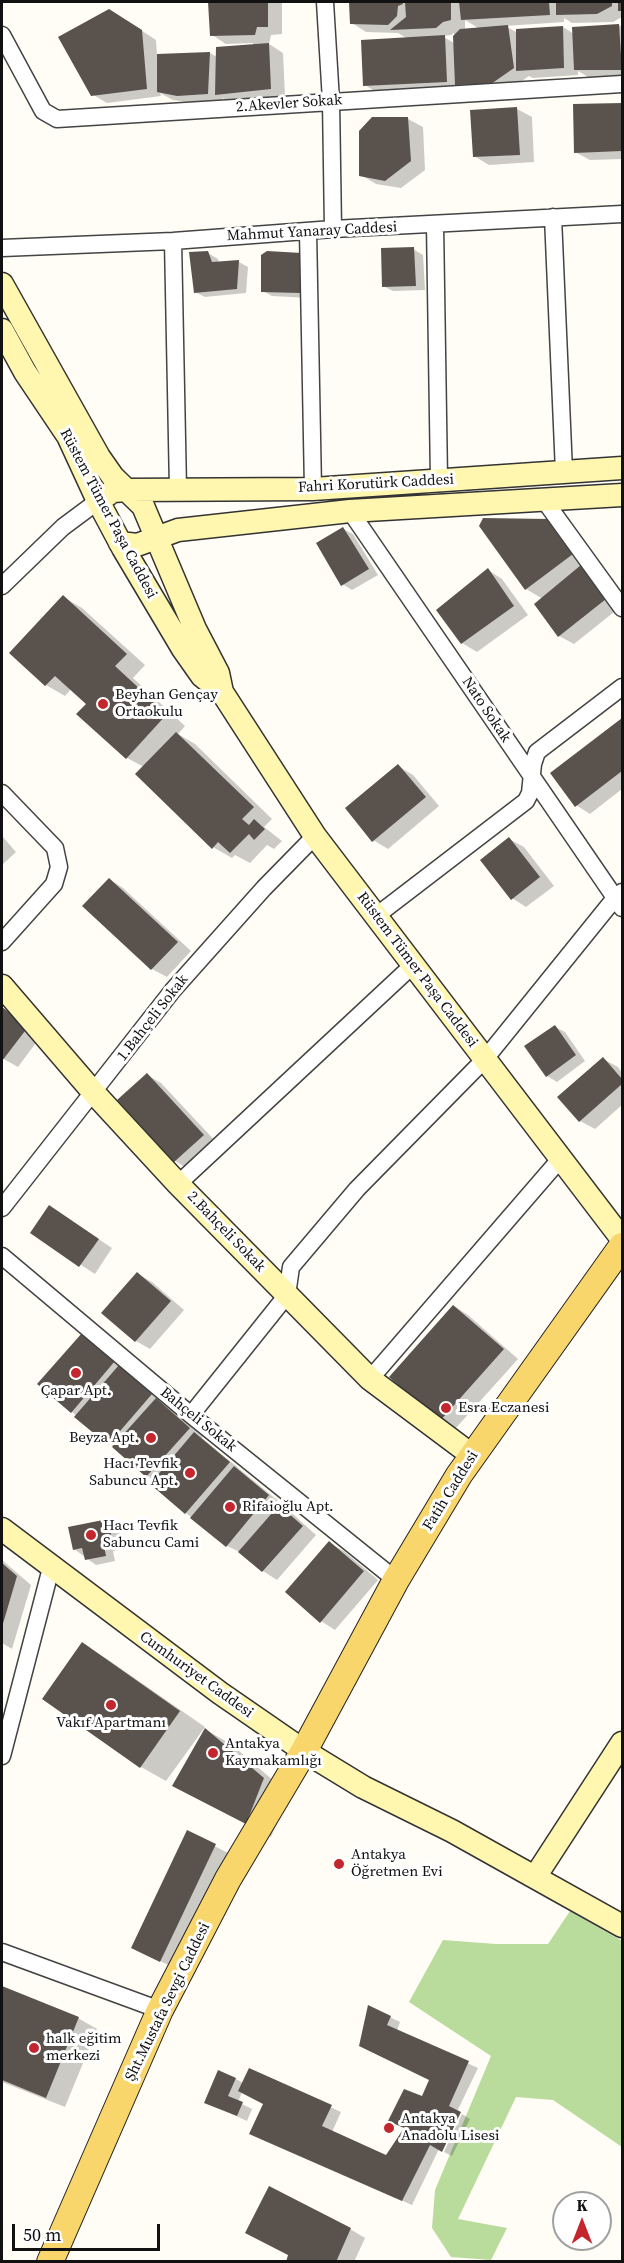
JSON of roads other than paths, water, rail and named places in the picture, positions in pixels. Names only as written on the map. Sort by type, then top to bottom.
[{"type":"main road","name":"Fatih Caddesi","points":[[304,1751],[396,1580],[473,1456],[622,1246]]},
{"type":"main road","name":"Şht.Mustafa Sevgi Caddesi","points":[[50,2262],[160,2010],[228,1879],[304,1751]]},
{"type":"street","points":[[325,2],[331,102],[333,228]]},
{"type":"street","name":"2.Akevler Sokak","points":[[2,35],[43,111],[57,119],[622,84]]},
{"type":"street","name":"Mahmut Yanaray Caddesi","points":[[2,248],[173,241],[333,228],[622,214]]},
{"type":"street","points":[[553,217],[564,472]]},
{"type":"street","points":[[435,224],[440,480]]},
{"type":"street","points":[[308,231],[313,489]]},
{"type":"street","points":[[173,241],[178,489]]},
{"type":"street","name":"Rüstem Tümer Paşa Caddesi","points":[[2,284],[99,457],[113,477],[143,506],[195,629],[218,673],[222,692]]},
{"type":"street","name":"Rüstem Tümer Paşa Caddesi","points":[[2,330],[25,372],[68,436],[120,543],[183,649],[202,676],[222,692],[315,836],[622,1239]]},
{"type":"street","name":"Fahri Korutürk Caddesi","points":[[98,501],[113,492],[128,490],[313,489],[622,468]]},
{"type":"street","name":"Fahri Korutürk Caddesi","points":[[120,543],[137,545],[178,530],[350,511],[622,495]]},
{"type":"street","points":[[544,500],[622,608]]},
{"type":"street","points":[[2,586],[63,527],[98,501]]},
{"type":"street","name":"Nato Sokak","points":[[350,511],[532,778],[620,899]]},
{"type":"street","points":[[376,916],[526,801],[537,752],[622,687]]},
{"type":"street","points":[[2,793],[55,848],[59,867],[54,884],[2,942]]},
{"type":"street","name":"1.Bahçeli Sokak","points":[[2,1208],[173,990],[264,888],[315,836]]},
{"type":"street","points":[[191,1415],[287,1295],[291,1267],[357,1189],[485,1059],[620,899]]},
{"type":"street","points":[[178,1184],[413,965]]},
{"type":"street","name":"2.Bahçeli Sokak","points":[[2,986],[94,1093],[178,1184],[370,1379],[473,1456]]},
{"type":"street","points":[[370,1379],[561,1158]]},
{"type":"street","name":"Bahçeli Sokak","points":[[2,1256],[191,1415],[396,1580]]},
{"type":"street","name":"Cumhuriyet Caddesi","points":[[2,1528],[51,1568],[220,1693],[304,1751],[363,1787],[452,1831],[622,1926]]},
{"type":"street","points":[[2,1756],[51,1568]]},
{"type":"street","points":[[535,1877],[622,1743]]},
{"type":"street","points":[[2,1952],[160,2010]]},
{"type":"place","name":"Beyhan Gençay Ortaokulu","points":[[103,704]]},
{"type":"place","name":"Çapar Apt.","points":[[76,1373]]},
{"type":"place","name":"Esra Eczanesi","points":[[446,1408]]},
{"type":"place","name":"Beyza Apt.","points":[[151,1438]]},
{"type":"place","name":"Hacı Tevfik Sabuncu Apt.","points":[[190,1473]]},
{"type":"place","name":"Rifaioğlu Apt.","points":[[230,1507]]},
{"type":"place","name":"Hacı Tevfik Sabuncu Cami","points":[[91,1535]]},
{"type":"place","name":"Vakıf Apartmanı","points":[[111,1705]]},
{"type":"place","name":"Antakya Kaymakamlığı","points":[[213,1753]]},
{"type":"place","name":"Antakya Öğretmen Evi","points":[[339,1864]]},
{"type":"place","name":"halk eğitim merkezi","points":[[34,2048]]},
{"type":"place","name":"Antakya Anadolu Lisesi","points":[[389,2128]]}]
